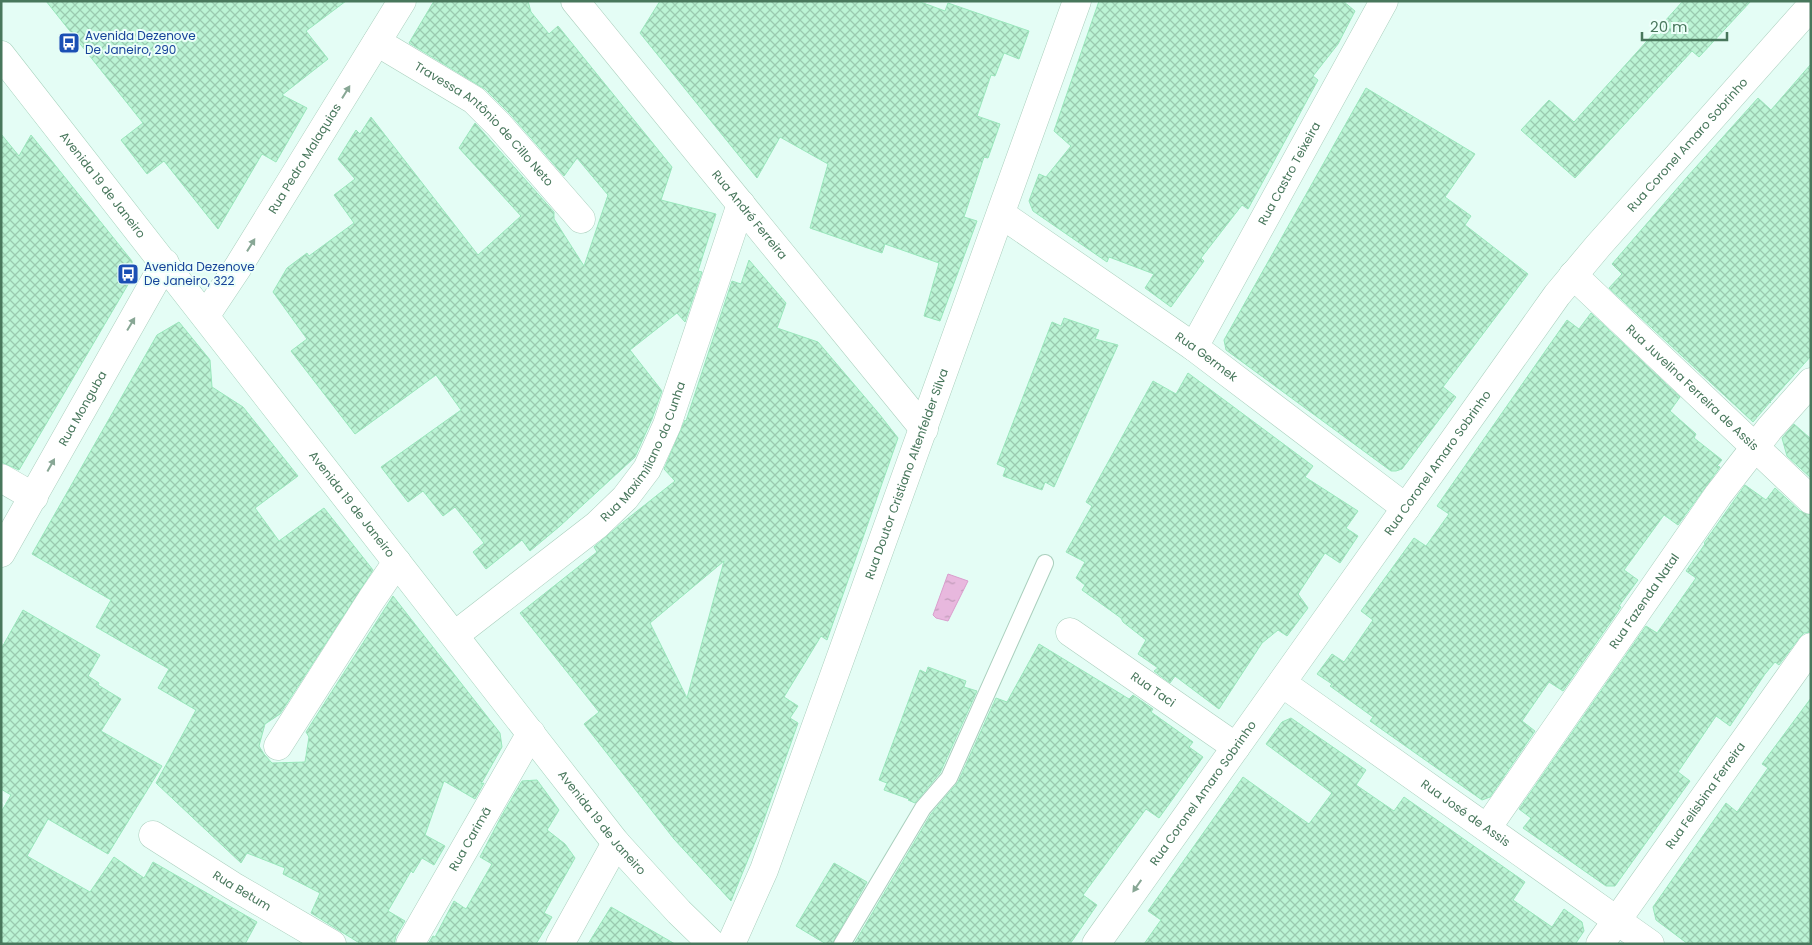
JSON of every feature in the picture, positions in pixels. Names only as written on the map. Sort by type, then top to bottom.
[{"type":"street","name":"Rua Pedro Malaquias","points":[[206,315],[238,267],[402,1]]},
{"type":"street","name":"Rua André Ferreira","points":[[575,1],[924,430]]},
{"type":"street","name":"Rua Doutor Cristiano Altenfelder Silva","points":[[731,944],[764,870],[1002,214],[1077,1]]},
{"type":"street","name":"Rua Castro Teixeira","points":[[1194,347],[1384,1]]},
{"type":"street","name":"Rua Coronel Amaro Sobrinho","points":[[1096,944],[1557,295],[1811,6]]},
{"type":"street","name":"Travessa Antônio de Cillo Neto","points":[[377,42],[474,100],[581,220]]},
{"type":"street","name":"Avenida 19 de Janeiro","points":[[1,55],[206,315],[616,843],[679,912],[712,944]]},
{"type":"street","name":"Rua Maximiliano da Cunha","points":[[455,635],[597,525],[626,498],[647,469],[667,425],[741,204]]},
{"type":"street","name":"Rua Germek","points":[[1002,214],[1194,347],[1406,508]]},
{"type":"street","name":"Rua Monguba","points":[[1,553],[165,263]]},
{"type":"street","name":"Rua Juvelina Ferreira de Assis","points":[[1573,275],[1811,500]]},
{"type":"street","name":"Rua Fazenda Natal","points":[[1486,828],[1712,504],[1755,447],[1811,382]]},
{"type":"street","points":[[1,478],[34,497]]},
{"type":"street","points":[[278,746],[397,562]]},
{"type":"street","name":"Rua Taci","points":[[1070,632],[1236,747]]},
{"type":"street","name":"Rua Felisbina Ferreira","points":[[1600,944],[1811,647]]},
{"type":"street","name":"Rua José de Assis","points":[[1282,684],[1650,944]]},
{"type":"street","name":"Rua Carimã","points":[[410,944],[531,733]]},
{"type":"street","name":"Rua Betum","points":[[153,836],[332,944]]},
{"type":"street","points":[[560,944],[616,843]]},
{"type":"lane","points":[[842,944],[923,808],[949,778],[1045,563]]},
{"type":"water","points":[[948,574],[968,581],[948,621],[936,618],[933,615]]},
{"type":"building","points":[[46,1],[346,1],[306,31],[328,59],[282,95],[307,108],[276,162],[262,154],[218,229],[164,161],[147,174],[121,140],[143,123]]},
{"type":"building","points":[[434,1],[528,1],[531,12],[549,34],[558,26],[672,167],[661,200],[716,214],[698,271],[702,272],[685,322],[677,313],[630,350],[662,391],[635,457],[530,551],[522,540],[486,569],[473,552],[484,543],[455,507],[443,516],[423,491],[408,502],[381,467],[461,410],[436,375],[355,434],[291,351],[307,339],[273,292],[287,268],[307,253],[309,256],[354,223],[334,195],[355,179],[338,159],[356,130],[360,134],[371,117],[478,255],[521,216],[459,148],[475,123],[554,212],[554,219],[584,266],[608,195],[577,158],[564,176],[511,115],[485,89],[409,43]]},
{"type":"building","points":[[660,1],[918,1],[945,11],[948,3],[1029,31],[1019,59],[1004,53],[995,76],[991,75],[977,116],[1000,124],[988,158],[984,157],[964,217],[977,221],[940,321],[924,316],[939,263],[885,244],[882,253],[810,228],[828,164],[780,137],[757,178],[640,33]]},
{"type":"building","points":[[1099,1],[1343,1],[1355,11],[1338,44],[1313,76],[1318,80],[1248,209],[1242,205],[1201,258],[1204,261],[1171,307],[1145,288],[1154,274],[1109,257],[1107,262],[1033,211],[1029,201],[1039,174],[1046,177],[1071,146],[1054,131]]},
{"type":"building","points":[[1683,1],[1751,1],[1699,57],[1692,51],[1575,178],[1521,130],[1549,100],[1574,122]]},
{"type":"building","points":[[1811,64],[1811,356],[1753,422],[1609,288],[1622,274],[1612,264],[1758,98],[1771,110]]},
{"type":"building","points":[[1366,88],[1475,154],[1445,197],[1471,216],[1465,225],[1528,274],[1443,387],[1456,397],[1402,469],[1396,471],[1391,471],[1226,350],[1224,340]]},
{"type":"building","points":[[1,134],[19,156],[31,135],[132,261],[133,276],[19,470],[1,462]]},
{"type":"building","points":[[749,260],[786,303],[777,328],[818,342],[898,438],[827,640],[821,636],[784,697],[798,706],[790,718],[798,723],[762,825],[731,901],[674,839],[584,724],[599,712],[520,613],[597,552],[594,547],[675,481],[664,469],[686,421],[732,281],[741,284]],"holes":[[[724,561],[687,698],[650,623]]]},
{"type":"building","points":[[1591,313],[1680,397],[1670,411],[1696,434],[1694,438],[1722,460],[1717,466],[1720,467],[1678,525],[1664,515],[1624,570],[1638,580],[1563,691],[1549,682],[1522,721],[1535,731],[1490,797],[1482,800],[1370,721],[1373,717],[1330,686],[1332,684],[1317,674],[1332,654],[1344,662],[1373,620],[1361,611],[1414,538],[1426,546],[1449,514],[1437,506],[1567,320],[1579,329]]},
{"type":"building","points":[[1064,318],[1099,330],[1095,339],[1118,345],[1054,487],[1045,482],[1042,490],[1003,476],[1006,468],[997,464],[1052,322],[1061,326]]},
{"type":"building","points":[[179,322],[210,360],[212,387],[243,407],[298,476],[255,508],[279,541],[324,508],[373,570],[280,714],[265,724],[259,746],[264,754],[272,763],[305,762],[309,737],[306,732],[393,596],[500,733],[502,747],[481,784],[484,783],[475,799],[444,781],[425,835],[445,846],[434,865],[422,858],[413,873],[411,871],[388,911],[405,921],[396,936],[394,944],[361,944],[311,913],[320,893],[283,874],[285,868],[247,853],[241,863],[156,783],[196,710],[158,688],[169,669],[96,627],[111,600],[32,554],[157,335]]},
{"type":"building","points":[[1188,373],[1313,466],[1305,477],[1358,511],[1346,528],[1358,536],[1340,563],[1325,553],[1298,594],[1308,608],[1287,636],[1278,630],[1262,643],[1219,709],[1175,676],[1170,683],[1154,671],[1158,668],[1138,654],[1146,640],[1123,622],[1121,618],[1082,590],[1085,585],[1076,578],[1085,562],[1066,552],[1092,506],[1086,502],[1153,381],[1176,394]]},
{"type":"building","points":[[1794,424],[1811,439],[1811,478],[1787,456],[1782,438]]},
{"type":"building","points":[[1745,485],[1766,500],[1775,488],[1800,511],[1811,515],[1811,632],[1804,633],[1799,638],[1779,665],[1775,662],[1730,726],[1716,716],[1678,772],[1690,781],[1615,886],[1606,886],[1523,828],[1531,818],[1519,809],[1646,626],[1657,633],[1696,578],[1686,571]]},
{"type":"building","points":[[23,610],[100,655],[88,676],[99,683],[98,685],[121,699],[101,731],[162,766],[108,854],[48,819],[27,856],[90,892],[114,857],[144,878],[153,862],[257,922],[245,944],[1,944],[1,812],[11,795],[1,789],[1,649]]},
{"type":"building","points":[[1039,644],[1129,699],[1133,695],[1153,709],[1151,712],[1193,742],[1189,747],[1203,757],[1159,818],[1146,809],[1083,895],[1097,905],[1070,944],[854,944],[931,814],[958,782],[996,698],[1007,702]]},
{"type":"building","points":[[928,667],[966,681],[964,687],[977,691],[940,773],[915,803],[884,790],[887,783],[879,780],[920,670],[926,673]]},
{"type":"building","points":[[1811,698],[1811,944],[1688,944],[1656,920],[1653,907],[1726,803],[1737,812],[1768,768],[1762,764]]},
{"type":"building","points":[[1291,718],[1366,770],[1356,785],[1394,811],[1404,797],[1525,882],[1513,900],[1552,927],[1564,909],[1582,922],[1584,931],[1577,944],[1144,944],[1161,920],[1148,911],[1243,777],[1309,824],[1332,793],[1266,744],[1282,722]]},
{"type":"building","points":[[537,780],[559,810],[547,830],[565,844],[575,858],[544,913],[552,917],[536,944],[428,944],[433,936],[435,937],[454,901],[466,909],[492,864],[480,857],[502,815],[522,781]]},
{"type":"building","points":[[834,863],[867,882],[832,944],[826,944],[796,926]]},
{"type":"building","points":[[611,907],[675,944],[588,944]]},
{"type":"place","name":"Avenida Dezenove De Janeiro, 290","points":[[69,43]]},
{"type":"place","name":"Avenida Dezenove De Janeiro, 322","points":[[128,274]]}]
